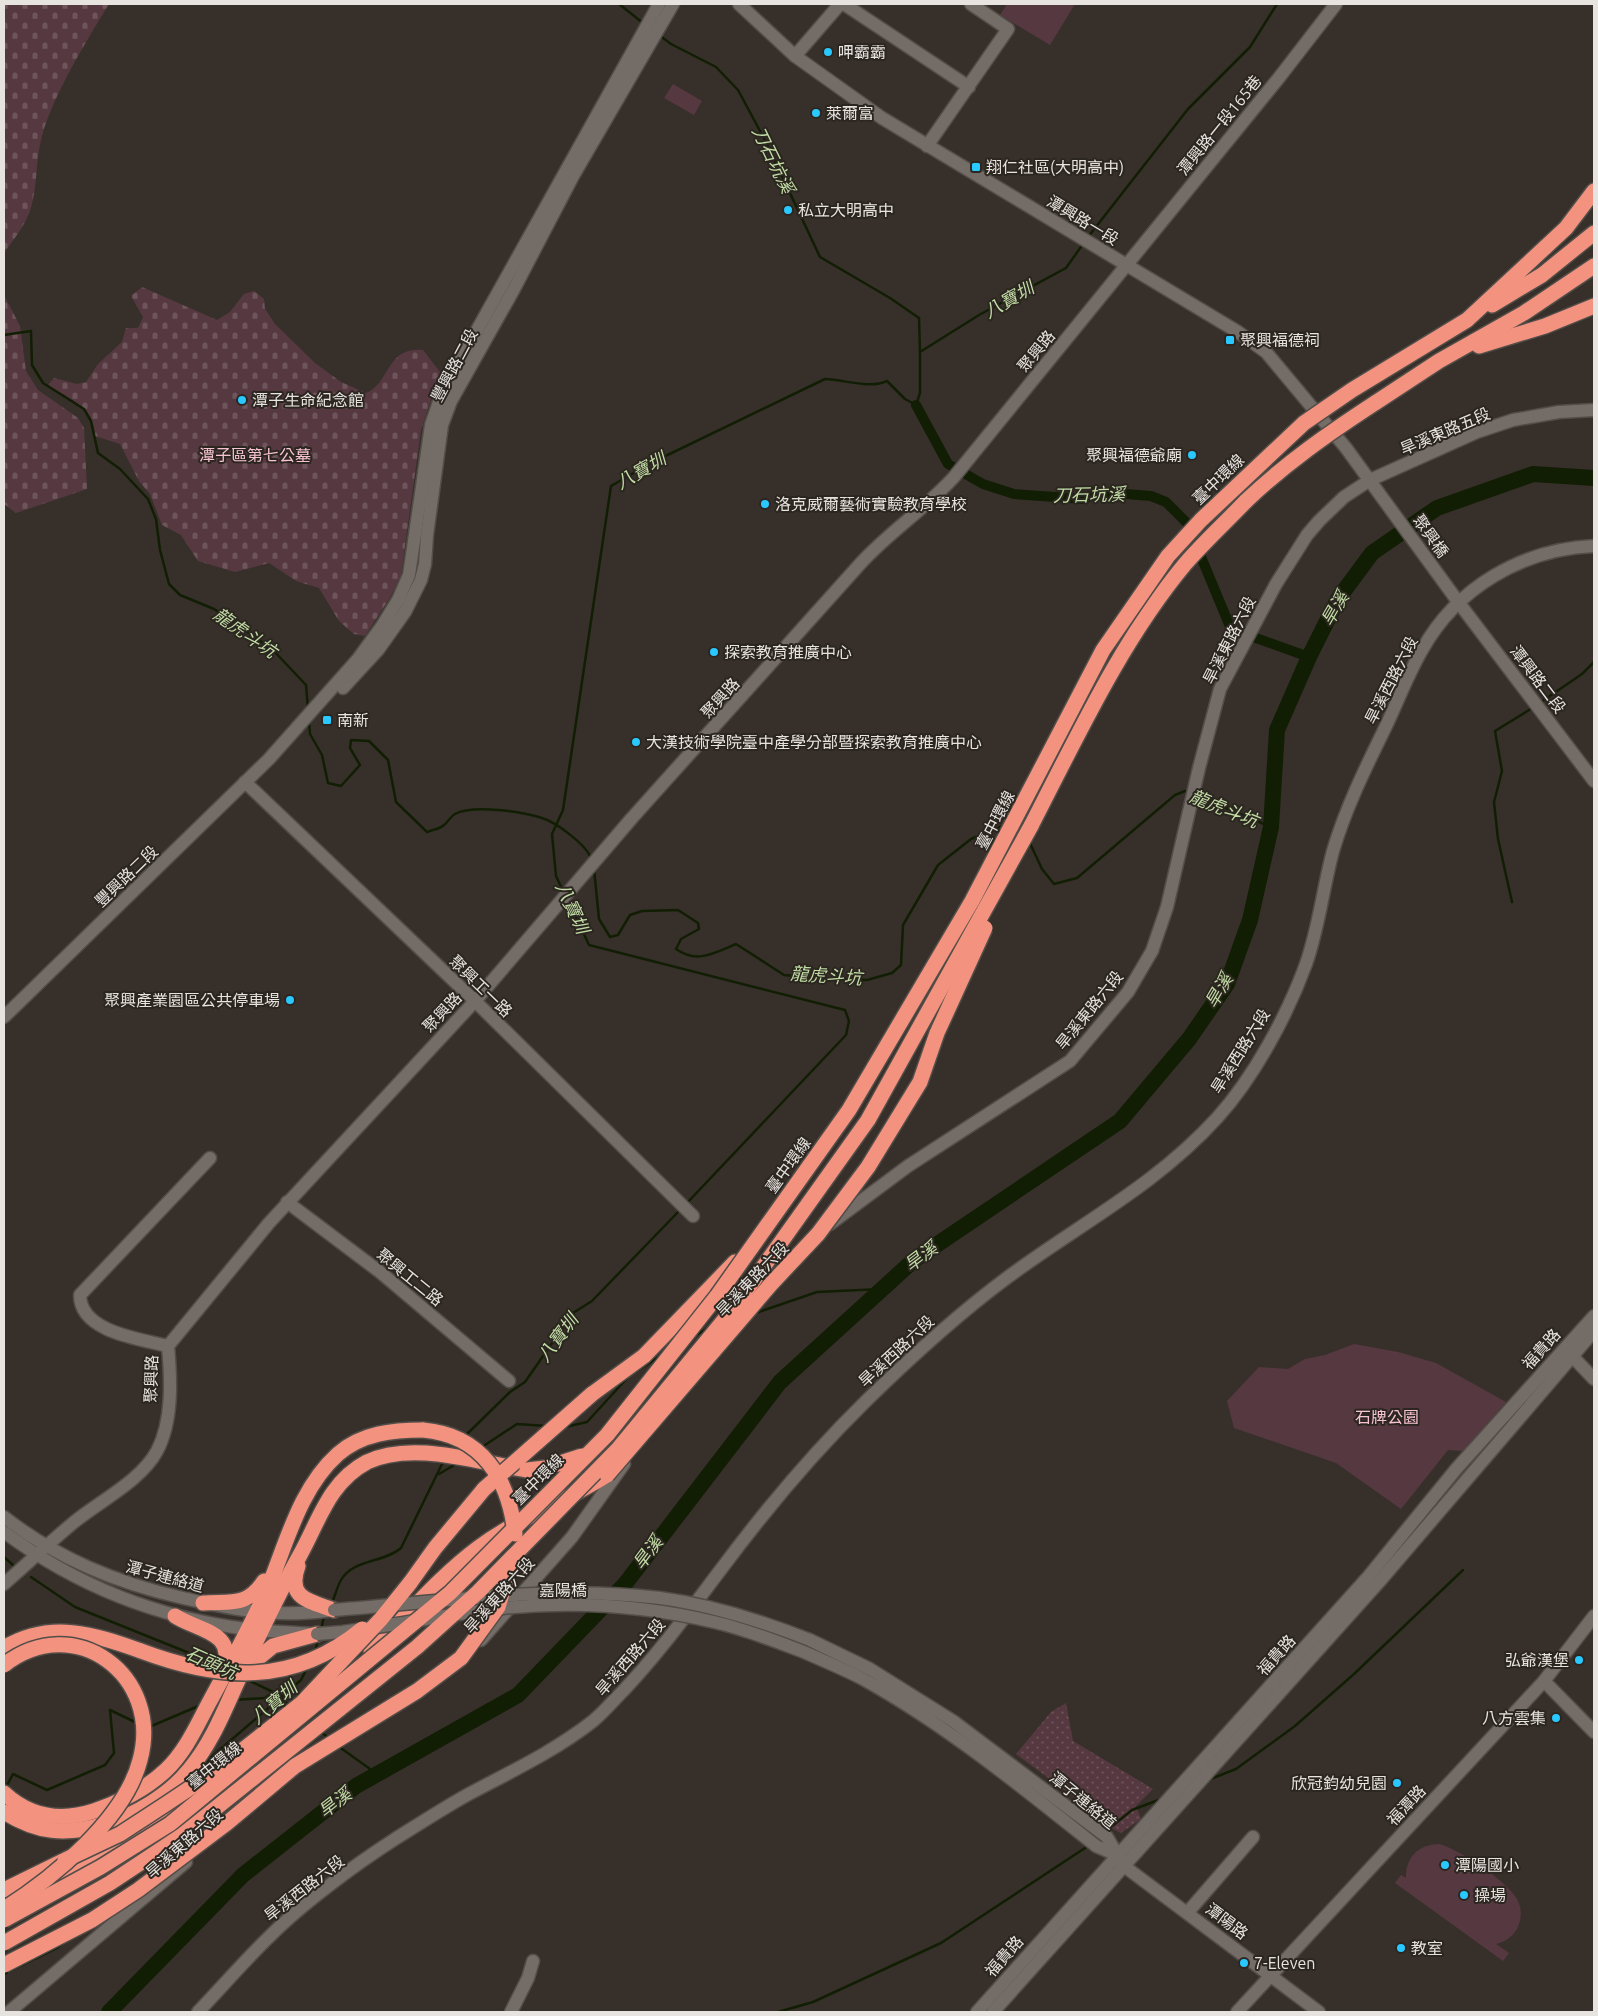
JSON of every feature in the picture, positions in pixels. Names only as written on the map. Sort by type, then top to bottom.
[{"type":"highway","points":[[1467,320],[1566,228],[1594,192]]},
{"type":"highway","points":[[1467,320],[1542,275],[1594,233]]},
{"type":"highway","points":[[4,1943],[110,1883],[181,1836],[387,1672],[478,1592],[618,1449],[734,1308],[868,1120],[1031,826],[1117,666],[1148,615],[1186,563],[1266,482],[1298,455],[1327,434],[1456,352],[1524,313],[1594,266]]},
{"type":"highway","points":[[1456,352],[1545,326],[1594,306]]},
{"type":"highway","name":"臺中環線","points":[[4,1918],[101,1867],[170,1824],[450,1593],[606,1435],[717,1296],[849,1110],[972,901],[1103,650],[1168,556],[1214,507],[1304,423],[1360,385],[1467,320]]},
{"type":"highway","points":[[4,1918],[190,1801],[301,1714],[367,1655],[433,1586],[478,1548],[520,1521],[570,1497],[607,1476],[771,1284],[818,1234],[889,1135],[920,1082],[938,1033],[1031,826]]},
{"type":"highway","points":[[4,1890],[120,1834],[220,1768],[302,1704],[381,1619],[435,1548],[484,1489],[592,1394],[644,1356],[758,1240]]},
{"type":"highway","points":[[4,1793],[22,1806],[52,1818],[74,1816],[92,1812],[138,1791],[166,1770],[182,1751],[262,1614],[300,1555],[319,1513],[334,1490],[358,1468],[380,1457],[398,1453],[422,1452],[527,1470],[545,1468],[580,1458],[691,1378]]},
{"type":"highway","points":[[4,1965],[92,1920],[138,1890],[227,1823],[295,1766],[416,1691],[461,1658],[498,1607],[508,1581],[515,1537],[512,1512],[501,1481],[482,1455],[454,1436],[423,1430],[389,1430],[361,1440],[338,1454],[306,1495],[275,1565],[262,1614]]},
{"type":"highway","points":[[300,1555],[294,1579],[298,1594],[305,1600],[334,1610]]},
{"type":"highway","points":[[203,1603],[240,1601],[251,1597],[275,1565]]},
{"type":"highway","points":[[4,1648],[34,1634],[77,1633],[114,1642],[165,1660],[206,1670],[234,1674],[265,1673],[303,1664],[330,1652],[368,1624],[410,1583]]},
{"type":"highway","points":[[174,1616],[216,1636],[224,1644],[225,1658],[216,1684],[216,1691]]},
{"type":"highway","points":[[4,1812],[24,1824],[42,1830],[63,1832],[92,1828],[126,1818],[158,1797],[188,1771],[211,1739],[242,1673],[254,1630]]},
{"type":"highway","points":[[242,1673],[273,1646],[317,1634]]},
{"type":"highway","points":[[4,1666],[31,1650],[51,1646],[72,1646],[100,1655],[121,1671],[133,1686],[144,1720],[144,1736],[140,1762],[116,1807],[71,1859],[29,1893],[4,1909]]},
{"type":"street","name":"豐興路二段","points":[[652,29],[659,4]]},
{"type":"street","name":"豐興路二段","points":[[4,1016],[194,834],[378,650],[405,612],[421,580],[425,564],[427,535],[442,425],[452,401],[514,289],[652,29],[673,4]]},
{"type":"street","name":"潭興路一段","points":[[739,4],[795,56],[845,94],[927,146],[1238,332],[1266,352],[1370,480],[1380,495]]},
{"type":"street","points":[[795,56],[840,4]]},
{"type":"street","points":[[844,4],[969,86]]},
{"type":"street","points":[[927,146],[1008,29],[971,4]]},
{"type":"street","name":"潭興路一段165巷","points":[[1126,265],[1336,4]]},
{"type":"street","name":"聚興路","points":[[4,1584],[72,1524],[141,1472],[153,1458],[162,1440],[171,1380],[168,1346],[288,1202],[474,1001],[632,818],[860,564],[886,537],[925,507],[954,477],[1126,265]]},
{"type":"street","name":"旱溪東路五段","points":[[1370,480],[1477,432],[1514,420],[1559,412],[1594,410]]},
{"type":"street","name":"旱溪東路六段","points":[[8,2012],[298,1766],[408,1698],[462,1660],[572,1537],[720,1336],[788,1263],[832,1222],[908,1166],[1070,1061],[1128,992],[1152,951],[1167,908],[1198,768],[1220,689],[1276,584],[1307,535],[1344,497],[1370,480]]},
{"type":"street","name":"聚興橋","points":[[1380,495],[1457,600]]},
{"type":"street","name":"旱溪西路六段","points":[[198,2012],[273,1933],[389,1843],[463,1798],[534,1760],[595,1720],[668,1641],[784,1488],[862,1404],[928,1342],[977,1301],[1011,1275],[1147,1183],[1178,1158],[1218,1116],[1243,1085],[1266,1046],[1296,987],[1306,964],[1332,857],[1346,809],[1422,649],[1457,600],[1505,568],[1532,557],[1564,549],[1594,546]]},
{"type":"street","name":"潭興路二段","points":[[1457,600],[1594,781]]},
{"type":"street","name":"聚興工一路","points":[[244,782],[474,1001],[693,1216]]},
{"type":"street","points":[[168,1346],[129,1336],[92,1321],[82,1310],[80,1296],[210,1158]]},
{"type":"street","name":"聚興工二路","points":[[288,1202],[380,1272],[509,1381]]},
{"type":"street","name":"福貴路","points":[[993,2012],[1120,1860],[1368,1577],[1457,1468],[1594,1316]]},
{"type":"street","name":"福貴路","points":[[977,2012],[1379,1582],[1594,1331]]},
{"type":"street","points":[[1572,1356],[1594,1379]]},
{"type":"street","name":"潭子連絡道","points":[[4,1517],[47,1547],[82,1566],[121,1582],[203,1603],[262,1614],[302,1614],[334,1610]]},
{"type":"street","name":"潭子連絡道","points":[[4,1532],[66,1574],[104,1591],[174,1616],[254,1630],[317,1634]]},
{"type":"street","name":"嘉陽橋","points":[[334,1610],[525,1594],[599,1594],[661,1599],[728,1613],[807,1646]]},
{"type":"street","name":"嘉陽橋","points":[[317,1634],[504,1608],[553,1606],[612,1607],[643,1610],[714,1622],[807,1646]]},
{"type":"street","name":"福潭路","points":[[1237,2012],[1544,1681],[1594,1616]]},
{"type":"street","name":"潭子連絡道","points":[[807,1646],[913,1709],[979,1756],[1096,1846],[1120,1860]]},
{"type":"street","points":[[1544,1681],[1594,1732]]},
{"type":"street","points":[[1188,1912],[1253,1836]]},
{"type":"street","name":"潭陽路","points":[[1120,1860],[1319,2012]]},
{"type":"street","points":[[511,2012],[528,1978],[534,1961]]},
{"type":"green space","points":[[4,4],[109,4],[71,68],[54,103],[42,136],[38,154],[33,202],[28,217],[4,253]]},
{"type":"green space","points":[[971,4],[984,4],[1000,15],[995,20]]},
{"type":"green space","points":[[1007,4],[1075,4],[1050,45],[1000,15]]},
{"type":"green space","points":[[673,84],[702,101],[694,115],[664,98]]},
{"type":"green space","name":"潭子區第七公墓","points":[[142,287],[217,320],[230,312],[244,294],[254,291],[264,299],[265,309],[275,324],[315,363],[341,382],[366,393],[380,382],[395,359],[411,350],[423,350],[440,372],[421,430],[401,575],[391,596],[365,636],[354,634],[339,621],[319,588],[296,581],[269,563],[235,572],[198,561],[181,535],[162,525],[150,494],[139,481],[120,444],[95,436],[90,417],[85,411],[72,400],[48,385],[54,378],[77,384],[86,382],[98,364],[122,342],[126,328],[138,328],[143,317],[131,296]]},
{"type":"green space","points":[[4,295],[20,326],[26,371],[38,390],[78,418],[84,428],[87,489],[16,513],[4,504]]},
{"type":"green space","name":"石牌公園","points":[[1354,1344],[1398,1352],[1436,1363],[1506,1402],[1463,1451],[1448,1450],[1401,1509],[1336,1463],[1234,1428],[1227,1401],[1259,1367],[1288,1369],[1305,1359],[1325,1355]]},
{"type":"green space","points":[[1066,1703],[1073,1741],[1153,1789],[1136,1806],[1141,1819],[1121,1833],[1107,1826],[1097,1814],[1016,1754],[1051,1712]]},
{"type":"green space","points":[[1439,1844],[1458,1852],[1482,1867],[1512,1892],[1517,1899],[1521,1914],[1517,1929],[1508,1939],[1496,1944],[1509,1953],[1503,1961],[1395,1883],[1401,1875],[1406,1878],[1408,1864],[1420,1849],[1425,1846]]},
{"type":"waterway","name":"刀石坑溪","points":[[619,4],[643,23]]},
{"type":"waterway","name":"八寶圳","points":[[1088,237],[1188,109],[1250,47],[1277,4]]},
{"type":"waterway","name":"刀石坑溪","points":[[659,35],[671,44],[716,67],[738,90],[766,142],[820,257],[890,298],[919,318],[920,352]]},
{"type":"waterway","name":"八寶圳","points":[[563,891],[556,876],[552,834],[563,810],[611,486],[651,463],[825,379],[865,384],[887,381],[905,399],[916,405],[920,393],[920,352],[979,315],[1066,268],[1083,244]]},
{"type":"waterway","name":"龍虎斗坑","points":[[4,335],[31,331],[32,365],[43,383],[84,409],[91,421],[98,453],[120,469],[148,499],[156,519],[160,550],[169,584],[180,595],[214,609],[272,649],[306,685],[308,709]]},
{"type":"waterway","name":"刀石坑溪","points":[[916,405],[948,464],[983,484],[1014,494],[1084,499],[1100,492],[1151,496],[1166,502],[1187,523],[1231,629],[1309,657]]},
{"type":"waterway","name":"旱溪","points":[[109,2012],[243,1875],[356,1786],[518,1695],[625,1584],[780,1382],[914,1260],[1120,1121],[1189,1039],[1227,984],[1250,920],[1271,827],[1277,730],[1309,657],[1338,599],[1372,553],[1437,508],[1533,474],[1594,478]]},
{"type":"waterway","points":[[1541,702],[1582,674],[1594,662]]},
{"type":"waterway","points":[[1512,902],[1498,839],[1494,802],[1502,771],[1495,731],[1534,707]]},
{"type":"waterway","name":"龍虎斗坑","points":[[309,722],[310,734],[322,755],[328,783],[341,786],[360,765],[350,748],[351,740],[369,741],[388,760],[396,802],[427,832],[442,826],[454,815],[463,811],[485,809],[523,813],[548,820],[563,829],[578,841],[591,859]]},
{"type":"waterway","name":"龍虎斗坑","points":[[1029,841],[1042,869],[1054,884],[1077,878],[1175,795],[1185,791],[1188,792]]},
{"type":"waterway","name":"龍虎斗坑","points":[[1196,795],[1271,827]]},
{"type":"waterway","name":"龍虎斗坑","points":[[594,869],[599,919],[610,937],[618,935],[630,915],[642,911],[678,910],[698,923],[699,929],[681,939],[676,949],[691,956],[706,956],[736,944],[784,975],[867,980],[892,973],[901,965],[903,925],[938,865],[971,839],[1005,825]]},
{"type":"waterway","name":"八寶圳","points":[[568,900],[589,945],[845,1010],[849,1021],[846,1035],[686,1204]]},
{"type":"waterway","name":"八寶圳","points":[[465,1436],[510,1392],[525,1382],[573,1313],[592,1301],[680,1210]]},
{"type":"waterway","points":[[753,1314],[817,1292],[882,1289]]},
{"type":"waterway","points":[[695,1335],[708,1329]]},
{"type":"waterway","points":[[635,1372],[662,1355]]},
{"type":"waterway","points":[[565,1427],[587,1422],[630,1375]]},
{"type":"waterway","points":[[482,1447],[517,1424],[547,1426]]},
{"type":"waterway","name":"八寶圳","points":[[332,1603],[341,1580],[346,1573],[353,1568],[394,1553],[401,1548],[444,1460]]},
{"type":"waterway","points":[[439,1474],[456,1464]]},
{"type":"waterway","name":"石頭坑","points":[[4,1557],[13,1565]]},
{"type":"waterway","points":[[1208,1780],[1236,1769],[1295,1726],[1354,1674],[1463,1570]]},
{"type":"waterway","name":"石頭坑","points":[[31,1577],[75,1607],[214,1663]]},
{"type":"waterway","name":"八寶圳","points":[[321,1630],[324,1616]]},
{"type":"waterway","name":"八寶圳","points":[[315,1652],[318,1640]]},
{"type":"waterway","name":"八寶圳","points":[[202,1765],[301,1680],[307,1668]]},
{"type":"waterway","name":"石頭坑","points":[[246,1679],[273,1692],[290,1706]]},
{"type":"waterway","points":[[234,1700],[265,1698],[273,1692]]},
{"type":"waterway","points":[[149,1727],[201,1705]]},
{"type":"waterway","points":[[5,1789],[13,1774],[47,1790],[105,1765],[114,1753],[110,1710],[137,1723]]},
{"type":"waterway","name":"石頭坑","points":[[321,1732],[330,1739]]},
{"type":"waterway","name":"石頭坑","points":[[338,1746],[377,1774]]},
{"type":"waterway","points":[[1106,1831],[1132,1810],[1161,1799]]},
{"type":"waterway","points":[[778,2012],[813,2002],[941,1943],[1088,1846]]},
{"type":"waterway","points":[[4,1974],[57,1948],[64,1942]]},
{"type":"place","name":"呷霸霸","points":[[828,52]]},
{"type":"place","name":"萊爾富","points":[[816,113]]},
{"type":"place","name":"翔仁社區(大明高中)","points":[[976,167]]},
{"type":"place","name":"私立大明高中","points":[[788,210]]},
{"type":"place","name":"聚興福德祠","points":[[1230,340]]},
{"type":"place","name":"潭子生命紀念館","points":[[242,400]]},
{"type":"place","name":"聚興福德爺廟","points":[[1192,455]]},
{"type":"place","name":"洛克威爾藝術實驗教育學校","points":[[765,504]]},
{"type":"place","name":"探索教育推廣中心","points":[[714,652]]},
{"type":"place","name":"南新","points":[[327,720]]},
{"type":"place","name":"大漢技術學院臺中產學分部暨探索教育推廣中心","points":[[636,742]]},
{"type":"place","name":"聚興產業園區公共停車場","points":[[290,1000]]},
{"type":"place","name":"弘爺漢堡","points":[[1579,1660]]},
{"type":"place","name":"八方雲集","points":[[1556,1718]]},
{"type":"place","name":"欣冠鈞幼兒園","points":[[1397,1783]]},
{"type":"place","name":"潭陽國小","points":[[1445,1865]]},
{"type":"place","name":"操場","points":[[1464,1895]]},
{"type":"place","name":"教室","points":[[1401,1948]]},
{"type":"place","name":"7-Eleven","points":[[1244,1963]]}]
